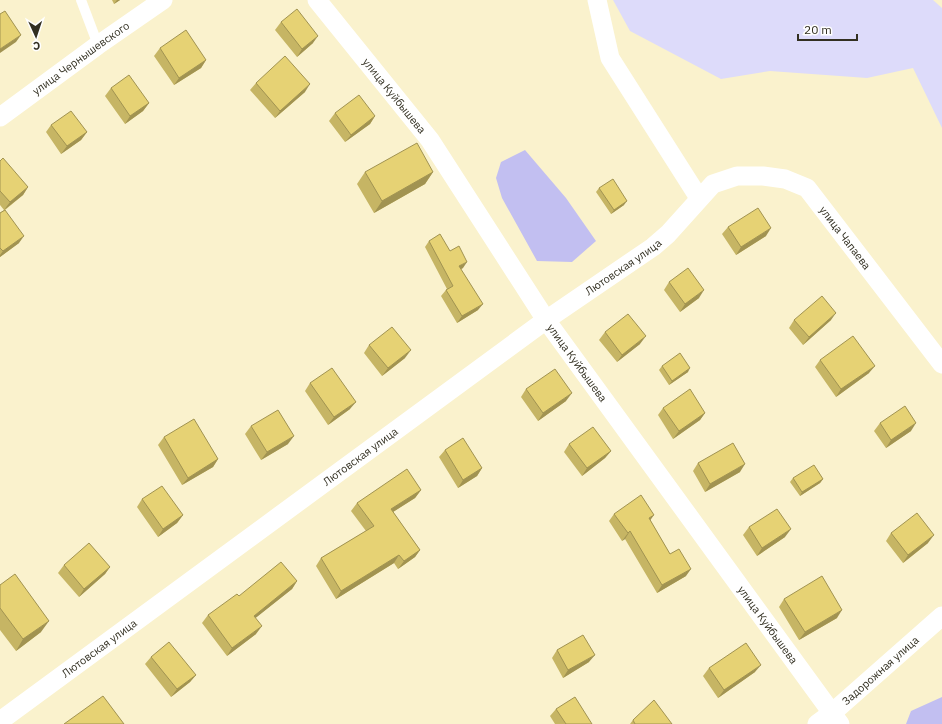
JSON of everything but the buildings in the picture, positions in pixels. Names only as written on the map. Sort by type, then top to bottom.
[{"type":"street","name":"улица Чернышевского","points":[[0,117],[98,45],[163,0]]},
{"type":"street","name":"улица Куйбышева","points":[[317,0],[430,140],[546,320],[836,718]]},
{"type":"street","points":[[597,0],[610,58],[700,198]]},
{"type":"street","name":"улица Чапаева","points":[[712,184],[737,176],[763,176],[785,179],[806,188],[942,364]]},
{"type":"street","name":"Лютовская улица","points":[[0,721],[546,320],[652,247],[668,234],[712,184]]},
{"type":"street","name":"Задорожная улица","points":[[817,724],[836,718],[942,616]]},
{"type":"lane","points":[[81,0],[98,45]]},
{"type":"shaded area","points":[[613,0],[933,0],[942,8],[942,128],[913,68],[867,78],[770,71],[721,79],[630,31]]},
{"type":"shaded area","points":[[525,150],[566,198],[596,241],[572,262],[537,261],[502,198],[496,178],[501,162]]},
{"type":"shaded area","points":[[942,697],[942,724],[906,724],[911,711]]}]
